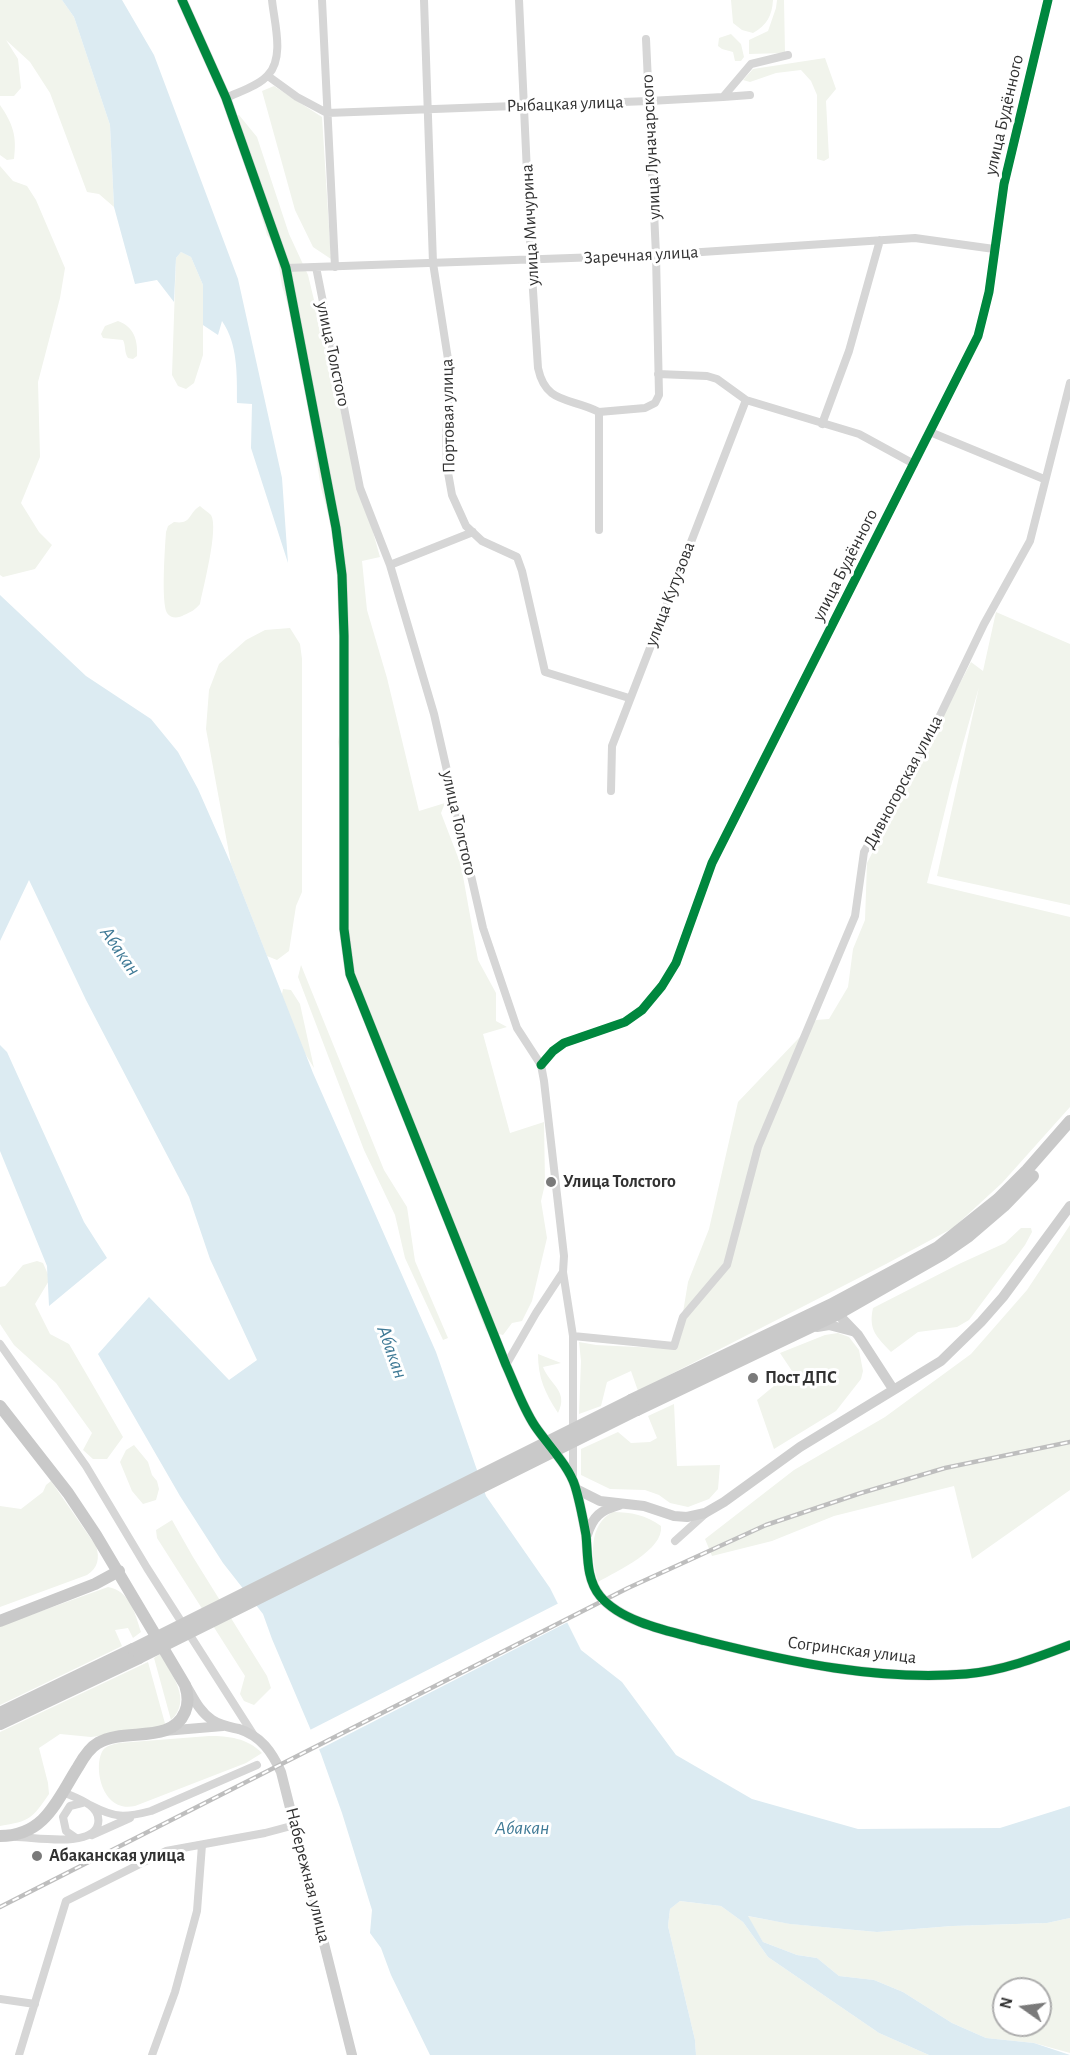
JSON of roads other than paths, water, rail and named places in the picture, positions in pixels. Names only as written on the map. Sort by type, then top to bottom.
[{"type":"main road","points":[[634,1405],[805,1329],[938,1247],[998,1199],[1070,1121]]},
{"type":"main road","points":[[0,1724],[634,1405],[834,1310],[943,1254],[969,1236],[1004,1206],[1070,1133]]},
{"type":"main road","points":[[0,1406],[80,1511],[119,1571],[185,1684],[188,1699],[183,1716],[176,1725],[162,1731],[112,1737],[100,1742],[88,1752],[45,1818],[32,1829],[15,1835],[0,1836]]},
{"type":"main road","points":[[0,1612],[92,1578],[119,1571]]},
{"type":"main road","points":[[0,1621],[95,1584],[119,1571]]},
{"type":"main road","points":[[0,1713],[136,1654]]},
{"type":"street","points":[[182,0],[226,98],[286,268],[336,528],[342,574],[344,636],[344,929],[350,974],[506,1365],[533,1424],[574,1484],[600,1501],[644,1506],[674,1516],[687,1517],[705,1513]]},
{"type":"street","points":[[226,98],[268,76],[275,64],[277,50],[272,0]]},
{"type":"street","points":[[322,0],[335,267]]},
{"type":"street","name":"Портовая улица","points":[[424,0],[433,263],[450,372],[446,435],[447,467],[452,495],[466,526],[482,541],[517,557],[545,672],[629,698]]},
{"type":"street","name":"улица Мичурина","points":[[519,0],[538,368],[542,383],[549,393],[561,399],[584,404],[599,412]]},
{"type":"street","name":"улица Будённого","points":[[541,1065],[553,1051],[564,1043],[625,1022],[642,1010],[662,986],[676,963],[712,863],[978,336],[989,292],[1004,184],[1048,0]]},
{"type":"street","name":"улица Луначарского","points":[[599,412],[645,408],[655,403],[659,395],[656,255],[646,39]]},
{"type":"street","points":[[723,97],[751,64],[788,55]]},
{"type":"street","points":[[268,76],[297,97],[327,113]]},
{"type":"street","name":"Рыбацкая улица","points":[[327,113],[750,95]]},
{"type":"street","name":"Заречная улица","points":[[286,268],[656,255],[915,238],[994,249]]},
{"type":"street","points":[[822,424],[849,351],[880,240]]},
{"type":"street","name":"улица Толстого","points":[[316,267],[360,488],[390,565],[434,714],[483,928],[517,1028],[541,1065],[564,1256],[563,1272],[573,1336],[574,1484]]},
{"type":"street","points":[[658,374],[706,376],[717,379],[746,400],[859,434],[914,464]]},
{"type":"street","name":"Дивногорская улица","points":[[573,1336],[674,1346],[683,1317],[727,1264],[758,1147],[855,916],[864,852],[921,755],[984,624],[1030,541],[1070,383]]},
{"type":"street","name":"улица Кутузова","points":[[611,791],[612,747],[746,400]]},
{"type":"street","points":[[599,412],[599,530]]},
{"type":"street","points":[[930,432],[1044,479]]},
{"type":"street","points":[[390,565],[473,532]]},
{"type":"street","points":[[675,1541],[705,1513],[724,1502],[800,1447],[940,1361],[981,1322],[1003,1297],[1070,1206]]},
{"type":"street","points":[[506,1365],[563,1272]]},
{"type":"street","points":[[834,1310],[858,1335],[893,1389]]},
{"type":"street","points":[[805,1329],[829,1325],[841,1327],[858,1335]]},
{"type":"street","points":[[0,1344],[86,1466],[147,1568],[254,1736]]},
{"type":"street","name":"Согринская улица","points":[[574,1484],[586,1537],[589,1569],[598,1594],[611,1608],[631,1619],[775,1658],[874,1672],[932,1676],[1002,1669],[1036,1659],[1070,1645]]},
{"type":"street","points":[[586,1537],[591,1522],[602,1510],[622,1504]]},
{"type":"street","points":[[185,1684],[202,1712],[211,1719],[254,1736]]},
{"type":"street","points":[[162,1731],[224,1726]]},
{"type":"street","name":"Набережная улица","points":[[254,1736],[267,1748],[281,1772],[352,2055]]},
{"type":"street","points":[[0,1836],[84,1838],[257,1765]]},
{"type":"street","points":[[63,1792],[117,1817],[143,1813]]},
{"type":"street","points":[[80,1803],[89,1805],[95,1810],[99,1820],[96,1830],[84,1838],[68,1833],[63,1824],[63,1817],[70,1806],[80,1803]]},
{"type":"street","points":[[19,2055],[66,1901],[166,1851],[295,1826]]},
{"type":"street","points":[[152,2055],[175,1992],[198,1911],[202,1845]]},
{"type":"street","points":[[0,1999],[35,2004]]},
{"type":"water","points":[[62,0],[122,0],[154,55],[238,279],[282,478],[288,563],[251,448],[252,404],[237,403],[234,350],[222,321],[218,335],[203,325],[203,285],[191,257],[181,252],[176,258],[174,302],[157,280],[135,284],[114,207],[110,125],[74,17]]},
{"type":"water","name":"Абакан","points":[[0,595],[86,676],[151,719],[178,752],[198,789],[231,864],[313,1073],[436,1352],[486,1496],[550,1588],[581,1650],[622,1682],[676,1755],[752,1799],[858,1829],[1000,1828],[1070,1806],[1070,1918],[1047,1923],[952,1926],[877,1932],[790,1924],[748,1916],[763,1942],[797,1955],[817,1958],[839,1976],[874,1980],[903,1992],[952,2023],[986,2038],[1034,2043],[1070,2055],[929,2055],[879,2033],[768,1957],[743,1922],[721,1906],[680,1901],[670,1909],[668,1926],[695,2040],[696,2055],[430,2055],[391,1975],[381,1948],[370,1933],[372,1910],[342,1813],[321,1754],[263,1614],[223,1563],[180,1496],[98,1354],[149,1297],[229,1380],[257,1360],[210,1259],[189,1197],[86,1000],[29,880],[0,941]]},
{"type":"water","points":[[0,1045],[7,1052],[84,1222],[107,1258],[49,1306],[47,1266],[0,1151]]},
{"type":"railway","points":[[0,1907],[628,1588],[766,1525],[945,1468],[1070,1442]]},
{"type":"place","name":"Улица Толстого","points":[[551,1182]]},
{"type":"place","name":"Пост ДПС","points":[[753,1378]]},
{"type":"place","name":"Абаканская улица","points":[[37,1856]]}]
